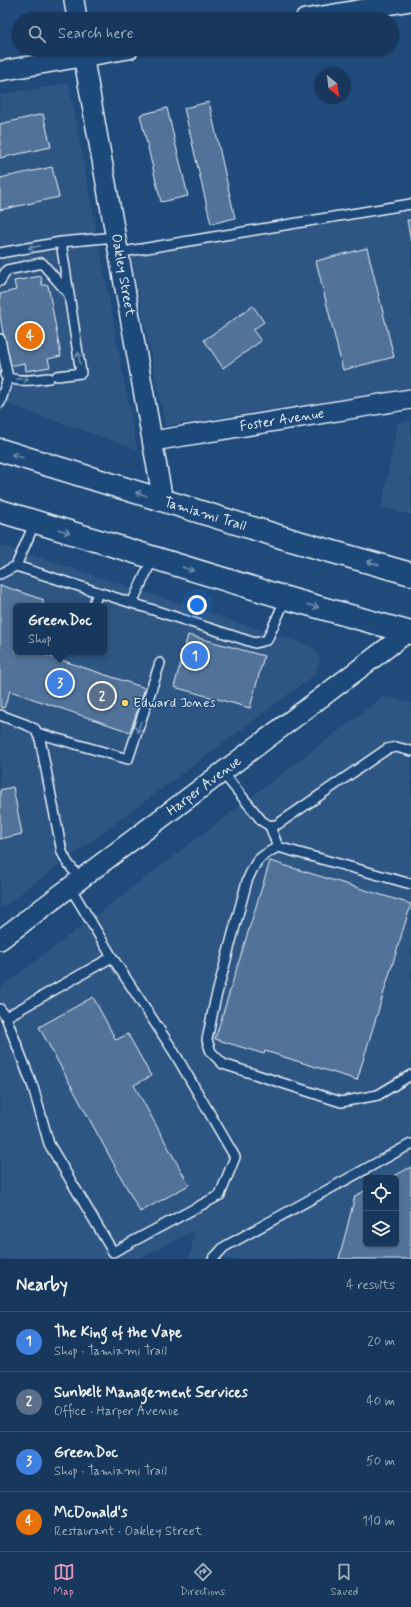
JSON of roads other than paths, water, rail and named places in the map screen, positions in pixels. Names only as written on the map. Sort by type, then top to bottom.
[{"type":"main road","name":"Tamiami Trail","points":[[0,450],[291,540],[411,571]]},
{"type":"main road","points":[[0,512],[286,598],[409,633]]},
{"type":"street","points":[[74,0],[76,12]]},
{"type":"street","points":[[346,12],[411,1]]},
{"type":"street","points":[[0,71],[69,56]]},
{"type":"street","name":"Oakley Street","points":[[84,56],[163,501]]},
{"type":"street","name":"Foster Avenue","points":[[153,441],[411,399]]},
{"type":"street","name":"Harper Avenue","points":[[0,940],[409,633]]},
{"type":"lane","points":[[0,253],[61,242],[117,244],[129,251],[411,204]]},
{"type":"lane","points":[[0,370],[8,378],[23,380],[81,373],[61,242]]},
{"type":"lane","points":[[0,281],[7,270],[42,263],[69,294]]},
{"type":"lane","points":[[0,339],[8,378],[0,403]]},
{"type":"lane","points":[[0,574],[16,566],[35,522]]},
{"type":"lane","points":[[132,603],[153,558]]},
{"type":"lane","points":[[16,566],[255,643],[267,640],[286,598]]},
{"type":"lane","points":[[94,603],[98,593]]},
{"type":"lane","points":[[37,733],[128,759],[160,664]]},
{"type":"lane","points":[[0,715],[35,729],[40,739],[62,852],[75,883],[112,956],[174,1052],[235,1157],[220,1196],[113,1252],[49,1144],[33,1087],[6,1017],[0,1009]]},
{"type":"lane","points":[[270,826],[278,824],[387,749],[396,747],[411,751]]},
{"type":"lane","points":[[222,772],[262,821],[270,826],[278,847]]},
{"type":"lane","points":[[411,884],[278,847],[261,856],[254,864],[247,881],[207,1040],[211,1052],[223,1064],[341,1102],[378,1095],[411,1075]]},
{"type":"lane","points":[[6,1017],[112,956]]},
{"type":"lane","points":[[213,1259],[224,1247],[411,1144]]},
{"type":"place","name":"McDonald's","points":[[30,336]]},
{"type":"place","name":"The King of the Vape","points":[[195,656]]},
{"type":"place","name":"GreenDoc","points":[[60,683]]},
{"type":"place","name":"Sunbelt Management Services","points":[[102,696]]},
{"type":"place","name":"Edward Jones","points":[[125,703]]}]
